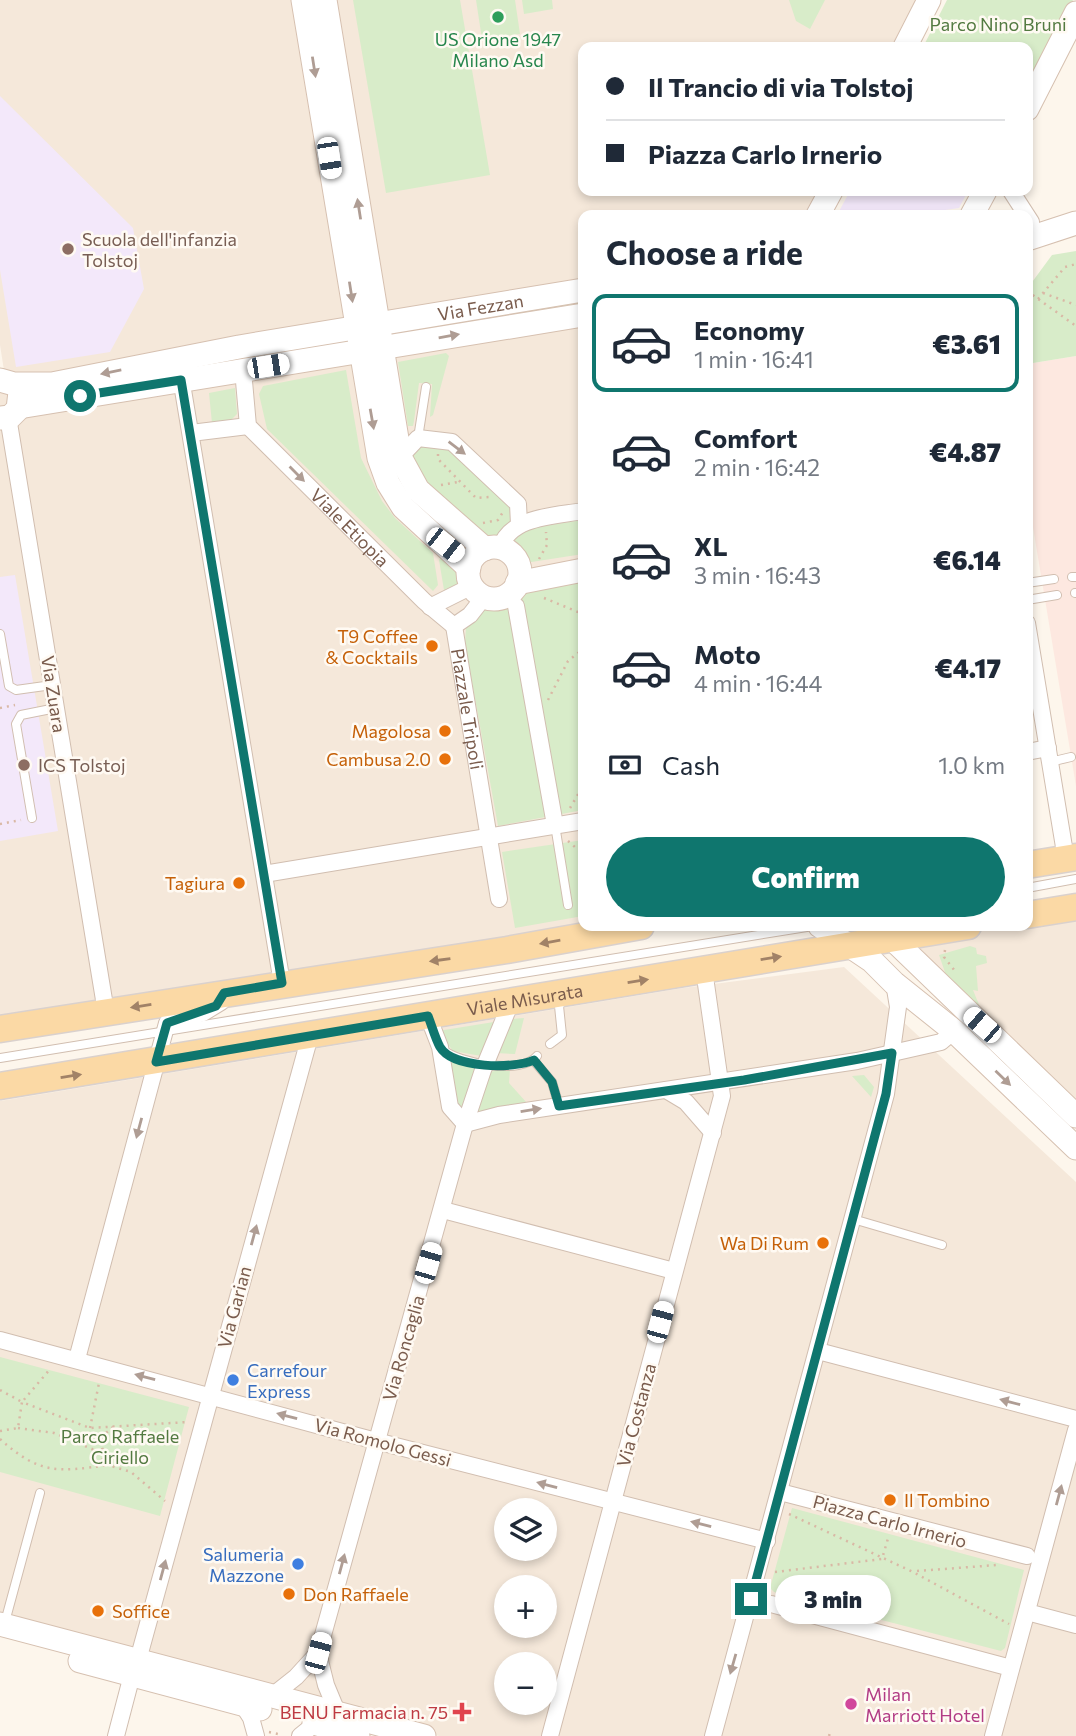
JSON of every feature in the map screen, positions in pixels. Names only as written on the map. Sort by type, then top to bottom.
[{"type":"main road","points":[[1033,869],[1073,865]]},
{"type":"main road","points":[[1033,914],[1076,907]]},
{"type":"main road","name":"Viale Misurata","points":[[0,1029],[613,931]]},
{"type":"main road","points":[[852,945],[886,932],[939,931]]},
{"type":"main road","name":"Viale Misurata","points":[[1,1092],[156,1062],[852,945]]},
{"type":"street","points":[[303,0],[368,327]]},
{"type":"street","points":[[325,0],[371,351],[379,458],[388,483],[403,507],[475,584]]},
{"type":"street","points":[[908,42],[929,0]]},
{"type":"street","points":[[1033,97],[1076,13]]},
{"type":"street","points":[[1033,234],[1076,223]]},
{"type":"street","name":"Via Fezzan","points":[[180,369],[239,346],[578,291]]},
{"type":"street","name":"Via Fezzan","points":[[180,369],[243,370],[578,316]]},
{"type":"street","points":[[191,433],[248,426],[239,346]]},
{"type":"street","points":[[371,351],[400,457],[418,490],[493,549],[517,562],[517,595],[555,825]]},
{"type":"street","points":[[4,377],[52,384],[180,369]]},
{"type":"street","points":[[9,414],[180,369]]},
{"type":"street","points":[[180,369],[282,983]]},
{"type":"street","points":[[4,377],[20,393],[9,414]]},
{"type":"street","name":"Via Zuara","points":[[9,414],[106,1012]]},
{"type":"street","name":"Viale Etiopia","points":[[248,426],[430,607],[454,626]]},
{"type":"street","points":[[400,457],[418,438],[452,442],[518,504],[519,524],[578,512]]},
{"type":"street","name":"Piazzale Tripoli","points":[[499,899],[454,626],[470,615],[475,584],[473,559],[493,549],[519,524]]},
{"type":"street","name":"Piazzale Tripoli","points":[[475,584],[503,597],[517,595],[578,572]]},
{"type":"street","name":"Piazzale Tripoli","points":[[430,607],[475,584]]},
{"type":"street","points":[[1033,658],[1049,755],[1073,865]]},
{"type":"street","points":[[1033,753],[1049,755]]},
{"type":"street","points":[[264,874],[578,822]]},
{"type":"street","points":[[828,931],[852,945],[894,983],[962,1022],[1076,1116]]},
{"type":"street","points":[[886,932],[936,980],[962,1022],[1076,1148]]},
{"type":"street","points":[[933,932],[931,949],[936,980]]},
{"type":"street","name":"Via Costanza","points":[[550,1736],[722,1096],[704,970]]},
{"type":"street","points":[[713,1736],[886,1094],[898,1007],[894,983]]},
{"type":"street","name":"Viale Misurata","points":[[164,1032],[167,1023],[174,1019],[203,1013],[216,1006],[224,993]]},
{"type":"street","name":"Via Roncaglia","points":[[272,1696],[296,1678],[318,1653],[465,1124],[485,1065],[512,1002]]},
{"type":"street","points":[[428,1016],[440,1047],[450,1107],[465,1124],[559,1106],[892,1053],[942,1042],[962,1022]]},
{"type":"street","points":[[77,1359],[164,1032]]},
{"type":"street","name":"Via Garian","points":[[116,1736],[310,1036]]},
{"type":"street","points":[[666,1090],[686,1102],[713,1133]]},
{"type":"street","points":[[443,1210],[674,1271]]},
{"type":"street","name":"Via Romolo Gessi","points":[[0,1340],[376,1441],[767,1541]]},
{"type":"street","points":[[818,1351],[1076,1419]]},
{"type":"street","points":[[993,1736],[1027,1612],[1034,1558],[1076,1430]]},
{"type":"street","name":"Piazza Carlo Irnerio","points":[[780,1492],[1034,1558]]},
{"type":"street","points":[[771,1604],[1011,1668]]},
{"type":"street","points":[[1027,1612],[1076,1625]]},
{"type":"street","points":[[1,1631],[135,1667],[272,1696],[424,1736]]},
{"type":"street","name":"Via Roncaglia","points":[[318,1653],[326,1685],[338,1714]]},
{"type":"street","points":[[135,1667],[308,1730],[358,1736]]},
{"type":"street","points":[[242,1704],[272,1696]]},
{"type":"street","points":[[242,1704],[251,1718],[256,1736]]},
{"type":"lane","points":[[418,438],[426,387]]},
{"type":"lane","points":[[1033,582],[1054,579]]},
{"type":"lane","points":[[1033,599],[1057,595]]},
{"type":"lane","points":[[0,634],[9,686],[16,690],[52,685]]},
{"type":"lane","points":[[32,818],[16,724],[21,715],[56,708]]},
{"type":"lane","points":[[1049,755],[1071,757]]},
{"type":"lane","points":[[555,825],[568,905]]},
{"type":"lane","name":"Viale Misurata","points":[[0,1058],[782,931]]},
{"type":"lane","points":[[550,1044],[562,1035],[559,1006],[573,992]]},
{"type":"lane","points":[[440,1047],[463,1061],[485,1065],[536,1058],[552,1082],[559,1106]]},
{"type":"lane","points":[[853,1219],[942,1245]]},
{"type":"lane","points":[[1,1631],[40,1493]]},
{"type":"path","points":[[1038,299],[1065,267],[1076,264]]},
{"type":"path","points":[[1043,293],[1076,305]]},
{"type":"path","points":[[1033,295],[1076,326]]},
{"type":"path","points":[[438,451],[438,459],[475,498],[495,497]]},
{"type":"path","points":[[474,524],[498,520],[504,505]]},
{"type":"path","points":[[537,562],[547,545],[546,529]]},
{"type":"path","points":[[538,595],[578,612]]},
{"type":"path","points":[[544,707],[568,661],[578,653]]},
{"type":"path","points":[[568,812],[578,795]]},
{"type":"path","points":[[0,824],[32,818]]},
{"type":"path","points":[[565,839],[578,850]]},
{"type":"path","points":[[18,1429],[22,1402],[54,1365]]},
{"type":"path","points":[[90,1428],[101,1377]]},
{"type":"path","points":[[0,1390],[22,1402],[90,1428],[188,1422]]},
{"type":"path","points":[[108,1465],[99,1439],[113,1427]]},
{"type":"path","points":[[0,1431],[18,1429],[54,1433],[92,1449],[108,1465]]},
{"type":"path","points":[[0,1439],[17,1454],[46,1470],[108,1465],[131,1472],[167,1502]]},
{"type":"path","points":[[789,1514],[914,1572],[1012,1626]]},
{"type":"path","points":[[882,1559],[890,1534]]},
{"type":"path","points":[[775,1572],[882,1559]]},
{"type":"path","points":[[914,1572],[1004,1565]]},
{"type":"shaded area","points":[[0,0],[926,0],[904,42],[578,42],[578,196],[824,196],[816,210],[578,210],[578,927],[0,1028],[0,385],[6,383],[0,345]]},
{"type":"shaded area","name":"Scuola dell'infanzia Tolstoj","points":[[0,96],[133,228],[144,289],[110,352],[16,367],[0,270]]},
{"type":"shaded area","points":[[847,196],[965,196],[959,208],[945,210],[840,210]]},
{"type":"shaded area","points":[[1076,356],[1076,786],[1033,527],[1033,363]]},
{"type":"shaded area","name":"ICS Tolstoj","points":[[15,575],[58,831],[0,841],[0,577]]},
{"type":"shaded area","points":[[1076,911],[1076,1111],[901,939],[953,931],[1033,931],[1033,924]]},
{"type":"shaded area","points":[[844,967],[1076,1182],[1076,1736],[439,1736],[0,1614],[0,1101],[683,988]]},
{"type":"green space","points":[[353,0],[460,0],[490,175],[386,193]]},
{"type":"green space","name":"US Orione 1947 Milano Asd","points":[[476,0],[515,0],[520,34],[482,39]]},
{"type":"green space","points":[[522,0],[552,0],[553,9],[524,14]]},
{"type":"green space","points":[[789,0],[825,0],[810,29],[796,21]]},
{"type":"green space","name":"Parco Nino Bruni","points":[[947,0],[1073,0],[1033,77],[1033,42],[926,42]]},
{"type":"green space","points":[[1076,251],[1076,356],[1033,363],[1033,281],[1052,255]]},
{"type":"green space","points":[[578,300],[578,307],[413,334],[412,327]]},
{"type":"green space","points":[[446,353],[449,356],[433,415],[430,417],[432,384],[419,383],[413,426],[408,426],[398,362]]},
{"type":"green space","points":[[346,370],[361,458],[382,501],[395,518],[433,553],[438,585],[433,591],[267,429],[259,394],[263,386]]},
{"type":"green space","points":[[235,388],[237,414],[232,419],[212,423],[209,393]]},
{"type":"green space","points":[[412,445],[448,447],[511,508],[512,521],[498,536],[487,540],[424,487],[408,451]]},
{"type":"green space","points":[[578,521],[578,555],[525,563],[512,545],[522,529]]},
{"type":"green space","points":[[446,551],[460,568],[457,584],[444,590],[439,560]]},
{"type":"green space","points":[[578,582],[578,811],[498,826],[465,643],[466,628],[483,606],[508,600],[525,586]]},
{"type":"green space","points":[[578,841],[578,917],[515,928],[502,852]]},
{"type":"green space","points":[[970,946],[976,948],[977,954],[986,956],[987,963],[976,966],[978,991],[973,990],[984,1017],[947,978],[939,955]]},
{"type":"green space","points":[[524,1018],[515,1054],[496,1053],[511,1019]]},
{"type":"green space","points":[[500,1021],[481,1056],[453,1051],[438,1031]]},
{"type":"green space","points":[[451,1061],[479,1066],[463,1114],[456,1106]]},
{"type":"green space","points":[[510,1069],[509,1083],[527,1103],[474,1116],[488,1072]]},
{"type":"green space","points":[[864,1075],[874,1087],[871,1097],[852,1076]]},
{"type":"green space","name":"Parco Raffaele Ciriello","points":[[0,1357],[189,1407],[160,1516],[0,1472]]},
{"type":"green space","points":[[792,1508],[1024,1570],[1005,1648],[1001,1651],[774,1592],[770,1588]]},
{"type":"place","name":"US Orione 1947 Milano Asd","points":[[498,17]]},
{"type":"place","name":"Scuola dell'infanzia Tolstoj","points":[[68,249]]},
{"type":"place","name":"T9 Coffee & Cocktails","points":[[432,646]]},
{"type":"place","name":"Magolosa","points":[[445,731]]},
{"type":"place","name":"Cambusa 2.0","points":[[445,759]]},
{"type":"place","name":"ICS Tolstoj","points":[[24,765]]},
{"type":"place","name":"Tagiura","points":[[239,883]]},
{"type":"place","name":"Wa Di Rum","points":[[823,1243]]},
{"type":"place","name":"Carrefour Express","points":[[233,1380]]},
{"type":"place","name":"Il Tombino","points":[[890,1500]]},
{"type":"place","name":"Salumeria Mazzone","points":[[298,1564]]},
{"type":"place","name":"Don Raffaele","points":[[289,1594]]},
{"type":"place","name":"Soffice","points":[[98,1611]]},
{"type":"place","name":"Milan Marriott Hotel","points":[[851,1704]]},
{"type":"place","name":"BENU Farmacia n. 75","points":[[462,1712]]},
{"type":"route","points":[[80,396],[181,380],[282,983],[224,993],[221,1002],[203,1013],[167,1023],[156,1062],[428,1016],[440,1047],[463,1061],[491,1065],[534,1060],[552,1082],[559,1106],[720,1081],[744,1080],[892,1053],[886,1094],[751,1599]]}]
